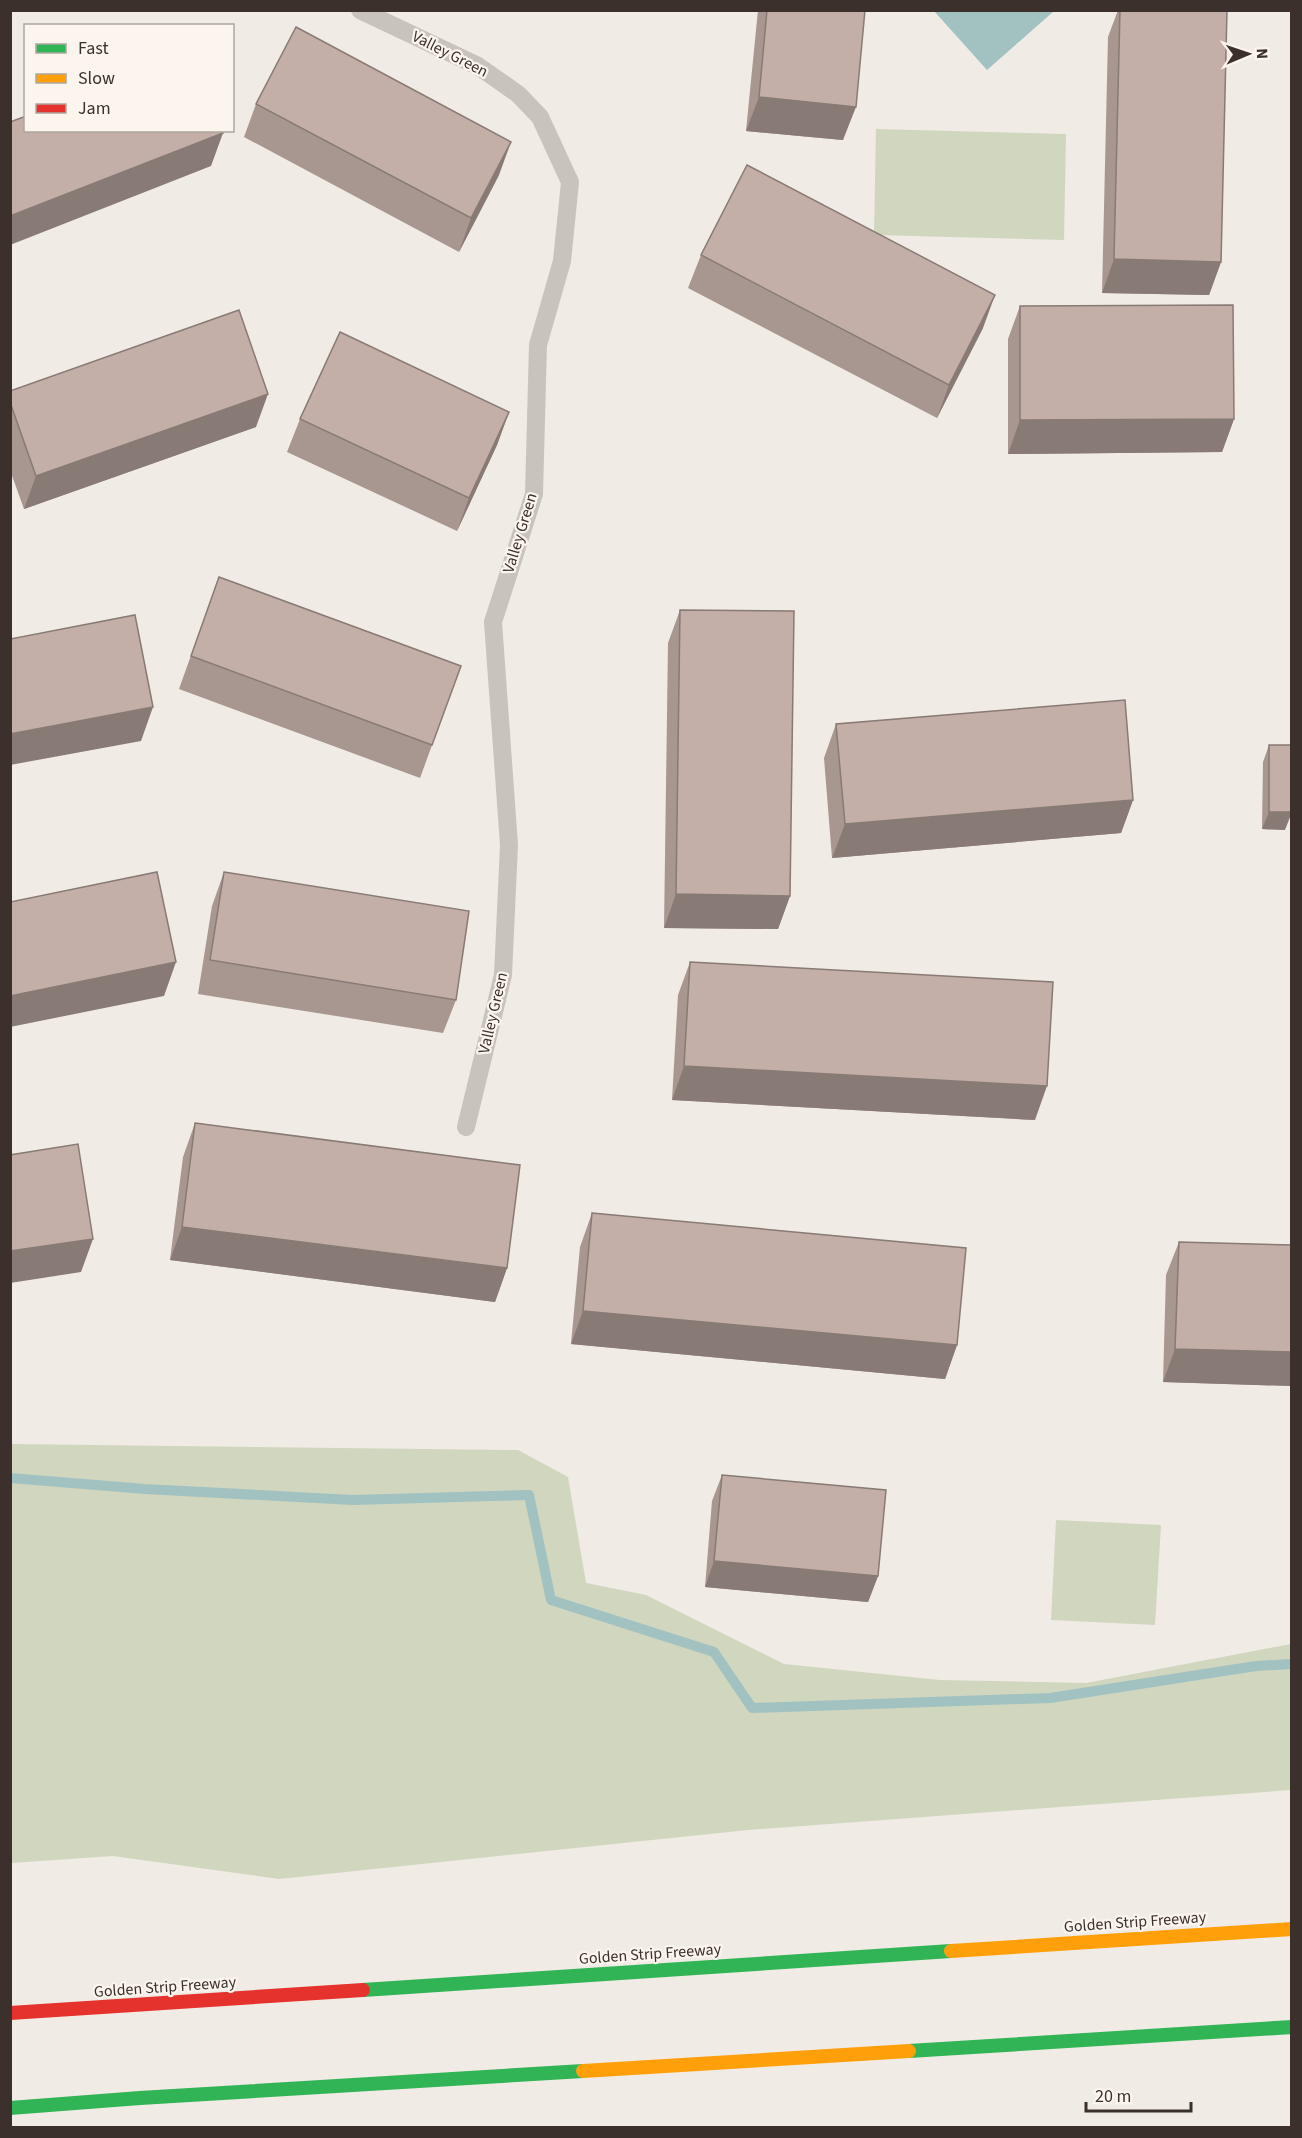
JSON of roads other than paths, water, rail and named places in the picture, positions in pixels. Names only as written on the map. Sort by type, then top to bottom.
[{"type":"highway","name":"Golden Strip Freeway","points":[[10,2013],[1292,1929]]},
{"type":"highway","points":[[10,2108],[152,2097],[1292,2027]]},
{"type":"lane","name":"Valley Green","points":[[360,10],[478,66],[518,94],[540,117],[570,182],[562,261],[538,345],[534,494],[493,622],[509,845],[503,975],[466,1127]]},
{"type":"water","points":[[934,11],[1054,11],[987,70]]},
{"type":"waterway","points":[[10,1478],[145,1489],[353,1500],[529,1495],[551,1600],[714,1652],[752,1708],[1050,1698],[1256,1666],[1292,1664]]}]
